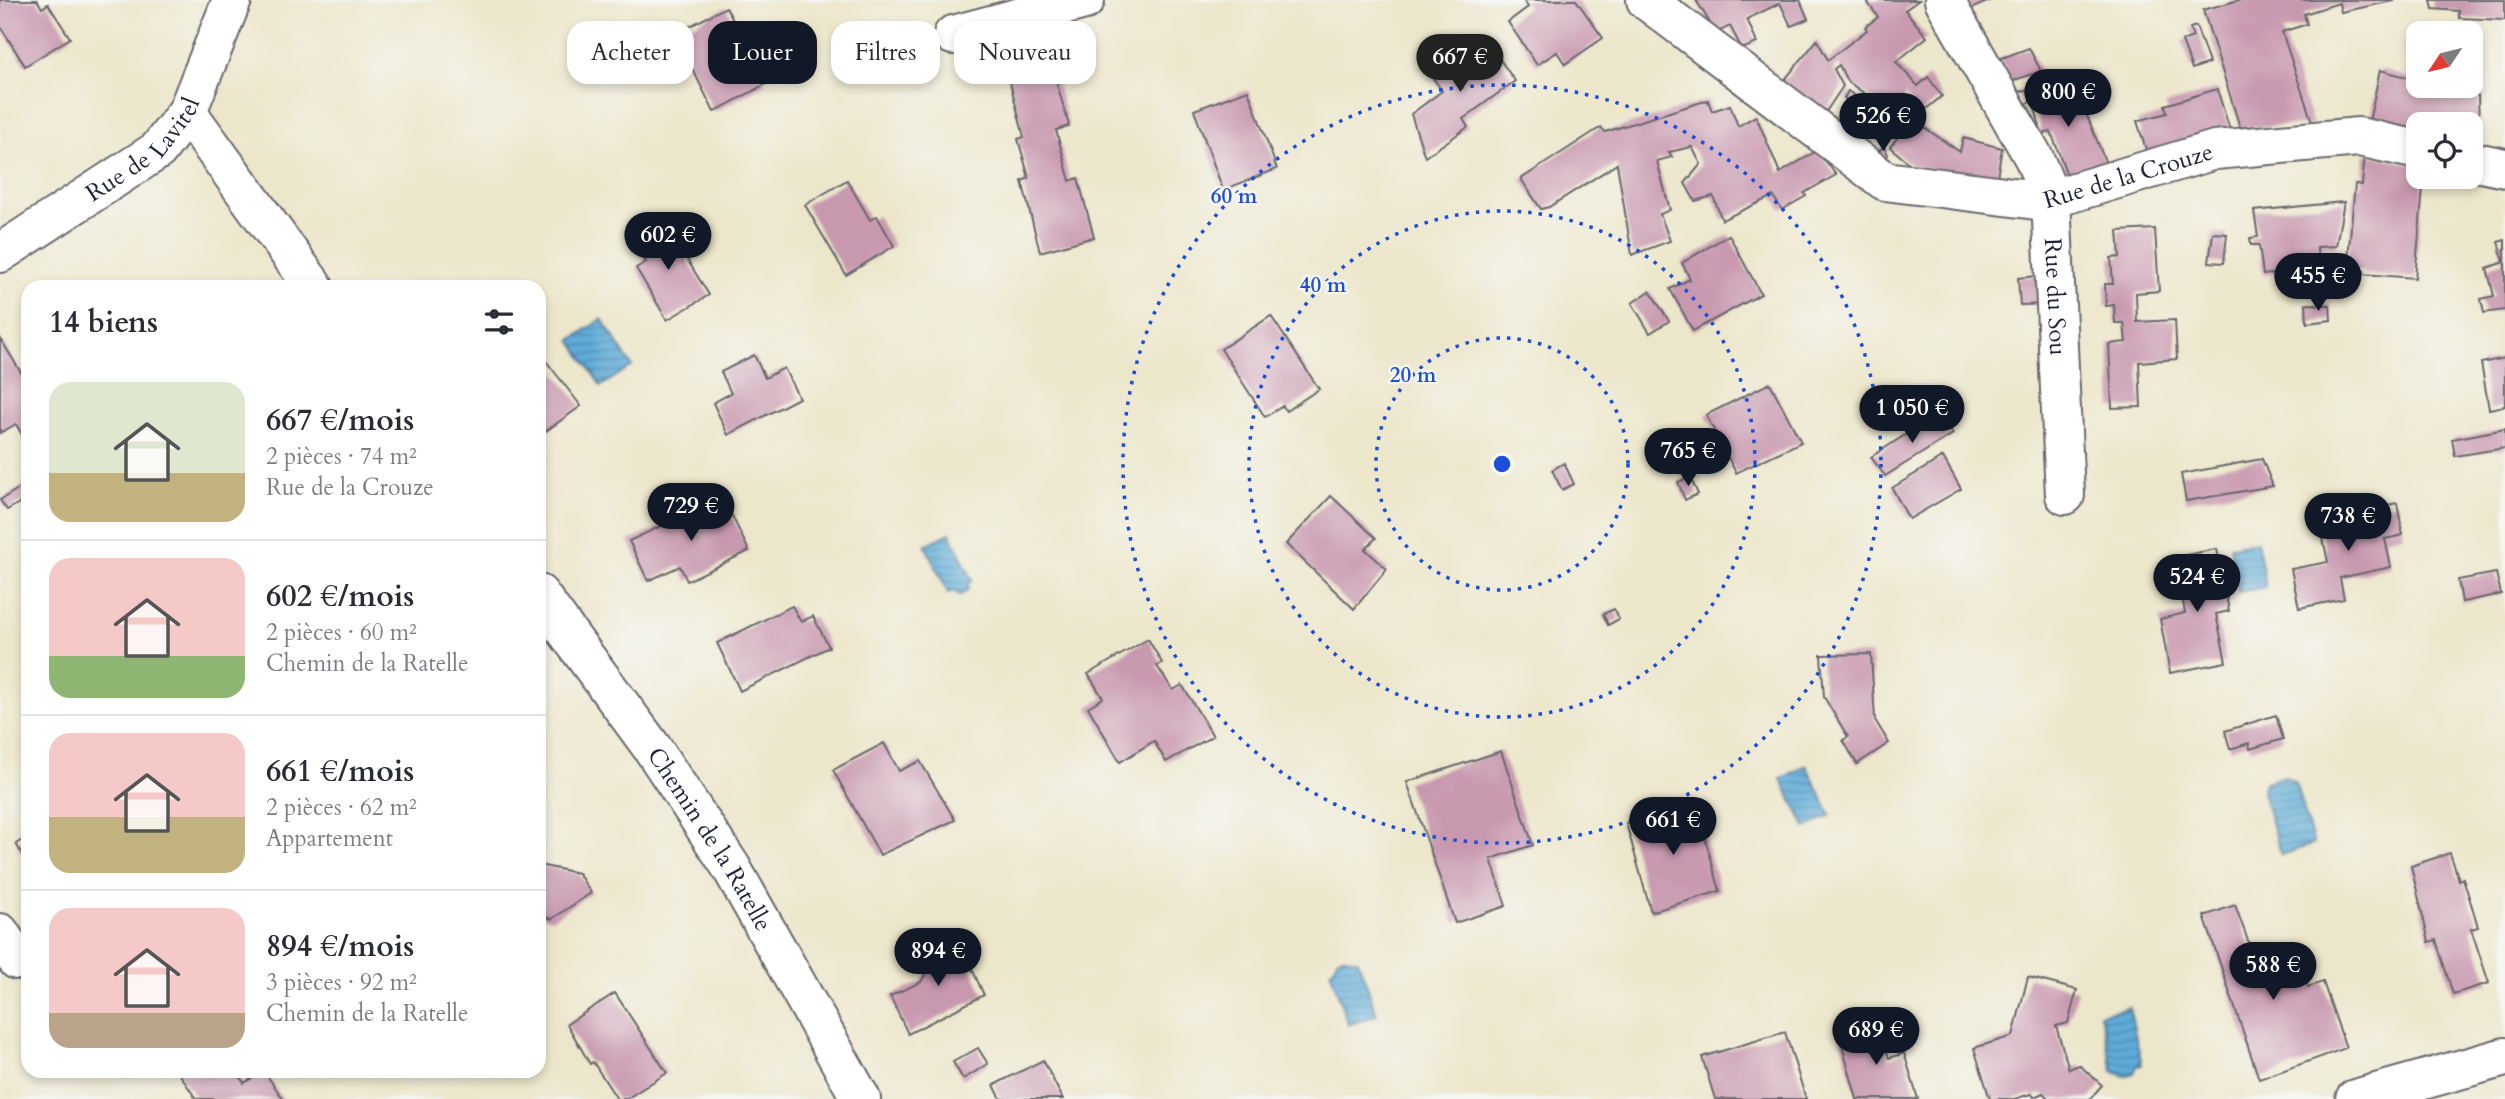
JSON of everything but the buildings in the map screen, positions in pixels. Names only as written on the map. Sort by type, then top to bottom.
[{"type":"street","name":"Rue de Lavitel","points":[[0,253],[158,150],[187,111],[232,0]]},
{"type":"street","points":[[953,35],[1085,0]]},
{"type":"street","name":"Rue de la Crouze","points":[[1646,0],[1885,181],[2044,201],[2216,150],[2359,137],[2406,147]]},
{"type":"street","name":"Rue du Sou","points":[[1944,0],[2034,158],[2051,199],[2065,495]]},
{"type":"street","points":[[187,111],[309,280]]},
{"type":"street","points":[[2483,163],[2505,168]]},
{"type":"street","name":"Chemin de la Ratelle","points":[[546,604],[653,749],[730,867],[861,1099]]},
{"type":"street","points":[[2355,1099],[2505,1057]]},
{"type":"water","points":[[602,319],[632,366],[601,386],[571,340]]},
{"type":"water","points":[[950,533],[973,581],[969,583],[968,590],[960,595],[953,591],[948,593],[925,545]]},
{"type":"water","points":[[2257,541],[2266,587],[2238,592],[2230,546]]},
{"type":"water","points":[[1806,765],[1831,815],[1806,828],[1781,779]]},
{"type":"water","points":[[2285,776],[2295,782],[2314,844],[2281,855],[2262,792],[2265,782]]},
{"type":"water","points":[[1342,956],[1358,960],[1377,1015],[1348,1025],[1330,970]]},
{"type":"water","points":[[2129,1007],[2142,1065],[2137,1066],[2134,1073],[2124,1076],[2113,1071],[2100,1014]]}]
